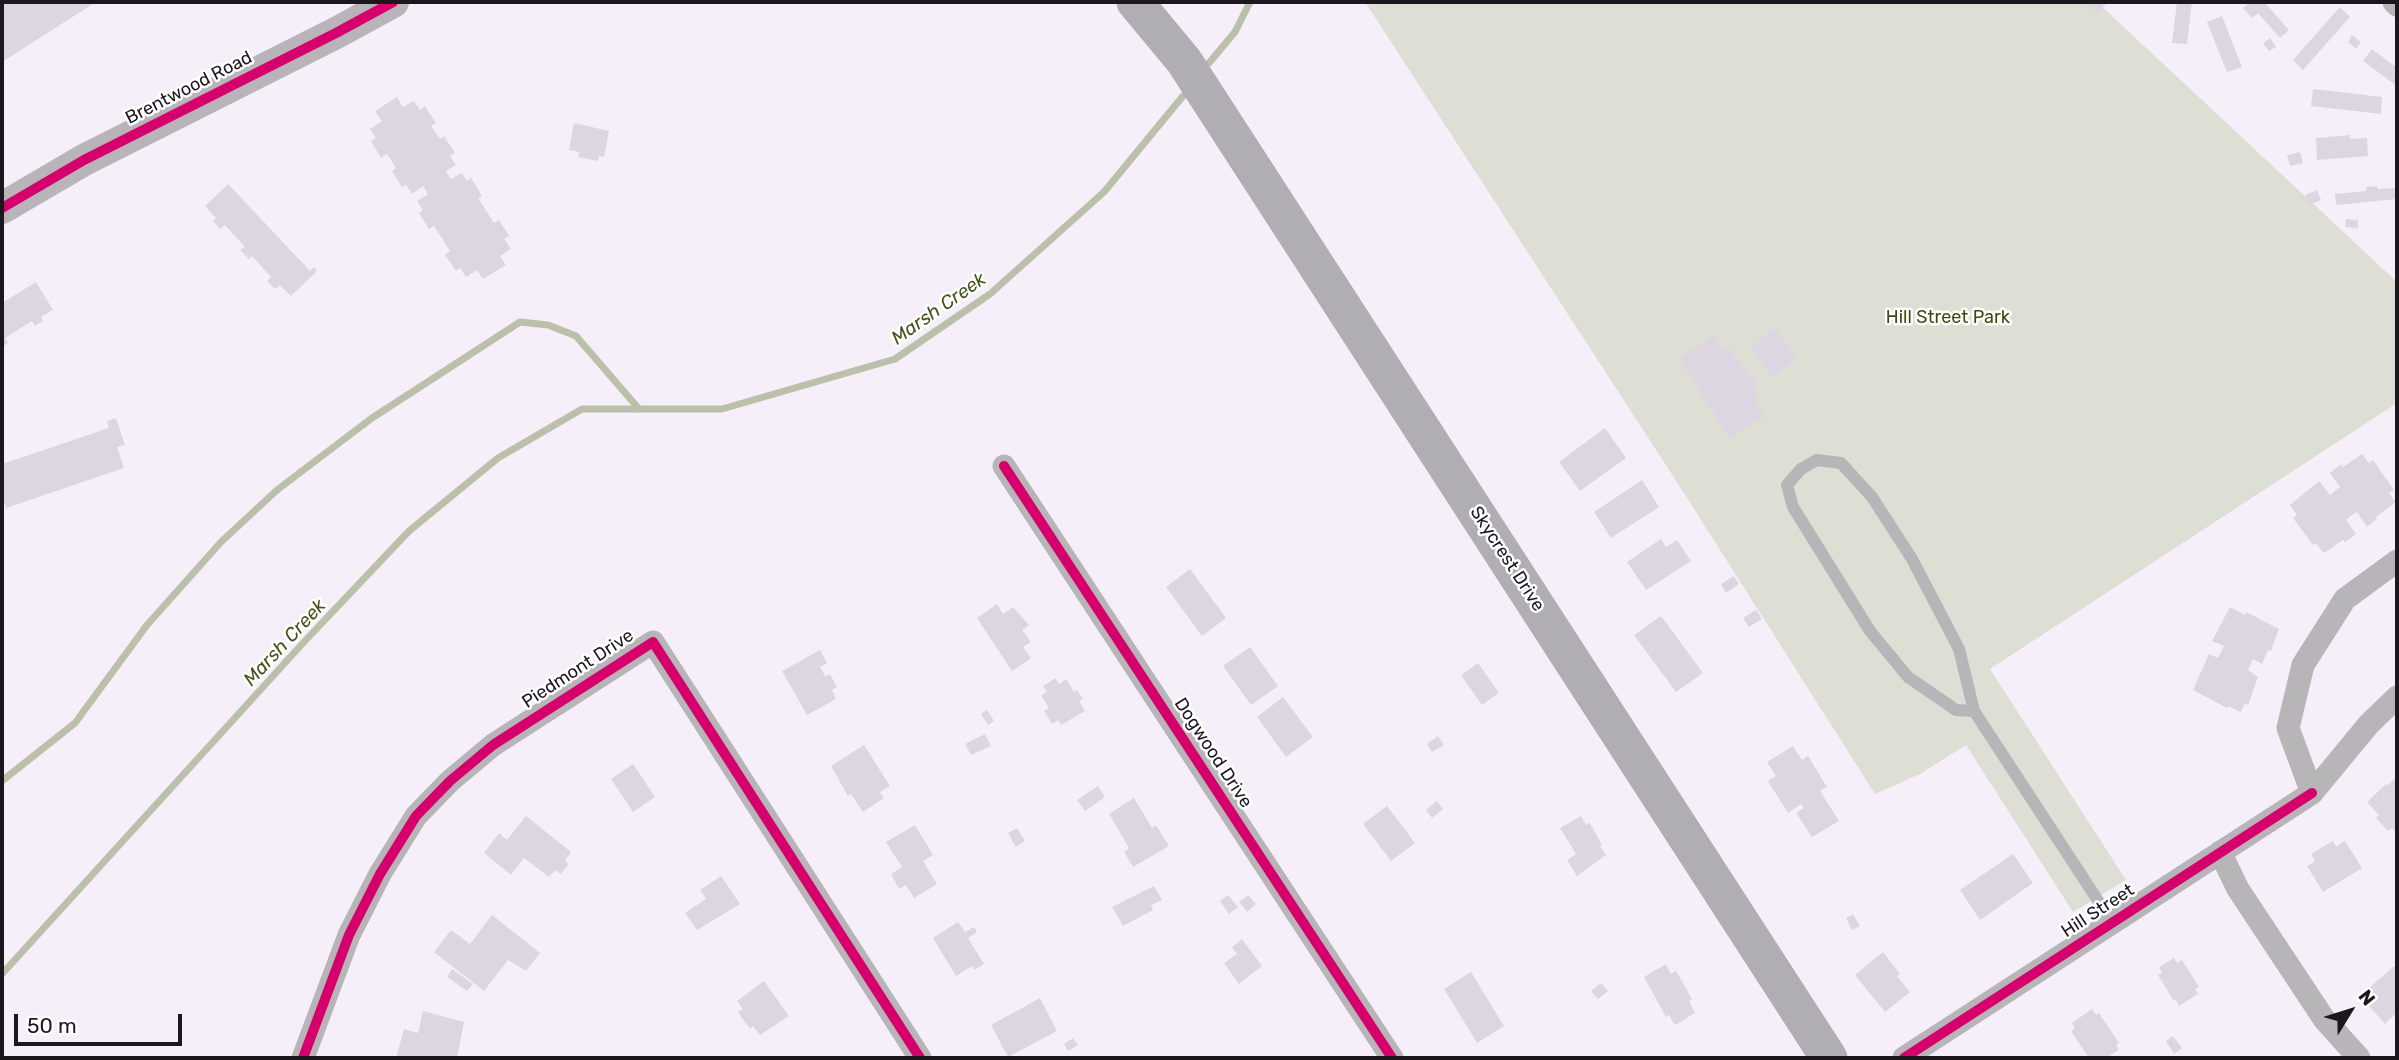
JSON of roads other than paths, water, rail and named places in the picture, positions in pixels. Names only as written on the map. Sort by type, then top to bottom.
[{"type":"main road","name":"Brentwood Road","points":[[2,208],[84,160],[393,2]]},
{"type":"main road","name":"Skycrest Drive","points":[[1135,2],[1184,61],[1829,1058]]},
{"type":"main road","name":"Skycrest Drive","points":[[1156,2],[1184,61]]},
{"type":"street","name":"Dogwood Drive","points":[[1004,466],[1392,1058]]},
{"type":"street","points":[[2312,793],[2288,729],[2304,665],[2344,599],[2397,561]]},
{"type":"street","name":"Piedmont Drive","points":[[303,1058],[349,935],[380,874],[416,816],[450,781],[493,746],[653,642],[920,1058]]},
{"type":"street","name":"Hill Street","points":[[1904,1058],[2312,793],[2369,723],[2397,697]]},
{"type":"street","points":[[2221,852],[2238,889],[2323,1019],[2359,1058]]},
{"type":"lane","points":[[1974,711],[1956,710],[1908,677],[1870,631],[1793,507],[1787,485],[1801,469],[1817,460],[1841,463],[1872,496],[1912,559],[1959,649],[1974,711],[2112,922]]},
{"type":"waterway","name":"Marsh Creek","points":[[1209,63],[1235,32],[1250,2]]},
{"type":"waterway","name":"Marsh Creek","points":[[2,974],[303,643],[409,531],[498,458],[582,409],[722,409],[895,359],[990,294],[1104,192],[1183,96]]},
{"type":"waterway","name":"Marsh Creek","points":[[2,781],[75,723],[147,625],[221,542],[277,490],[372,418],[520,322],[548,325],[576,336],[639,409]]},
{"type":"park label","name":"Hill Street Park","points":[[1948,318]]}]
